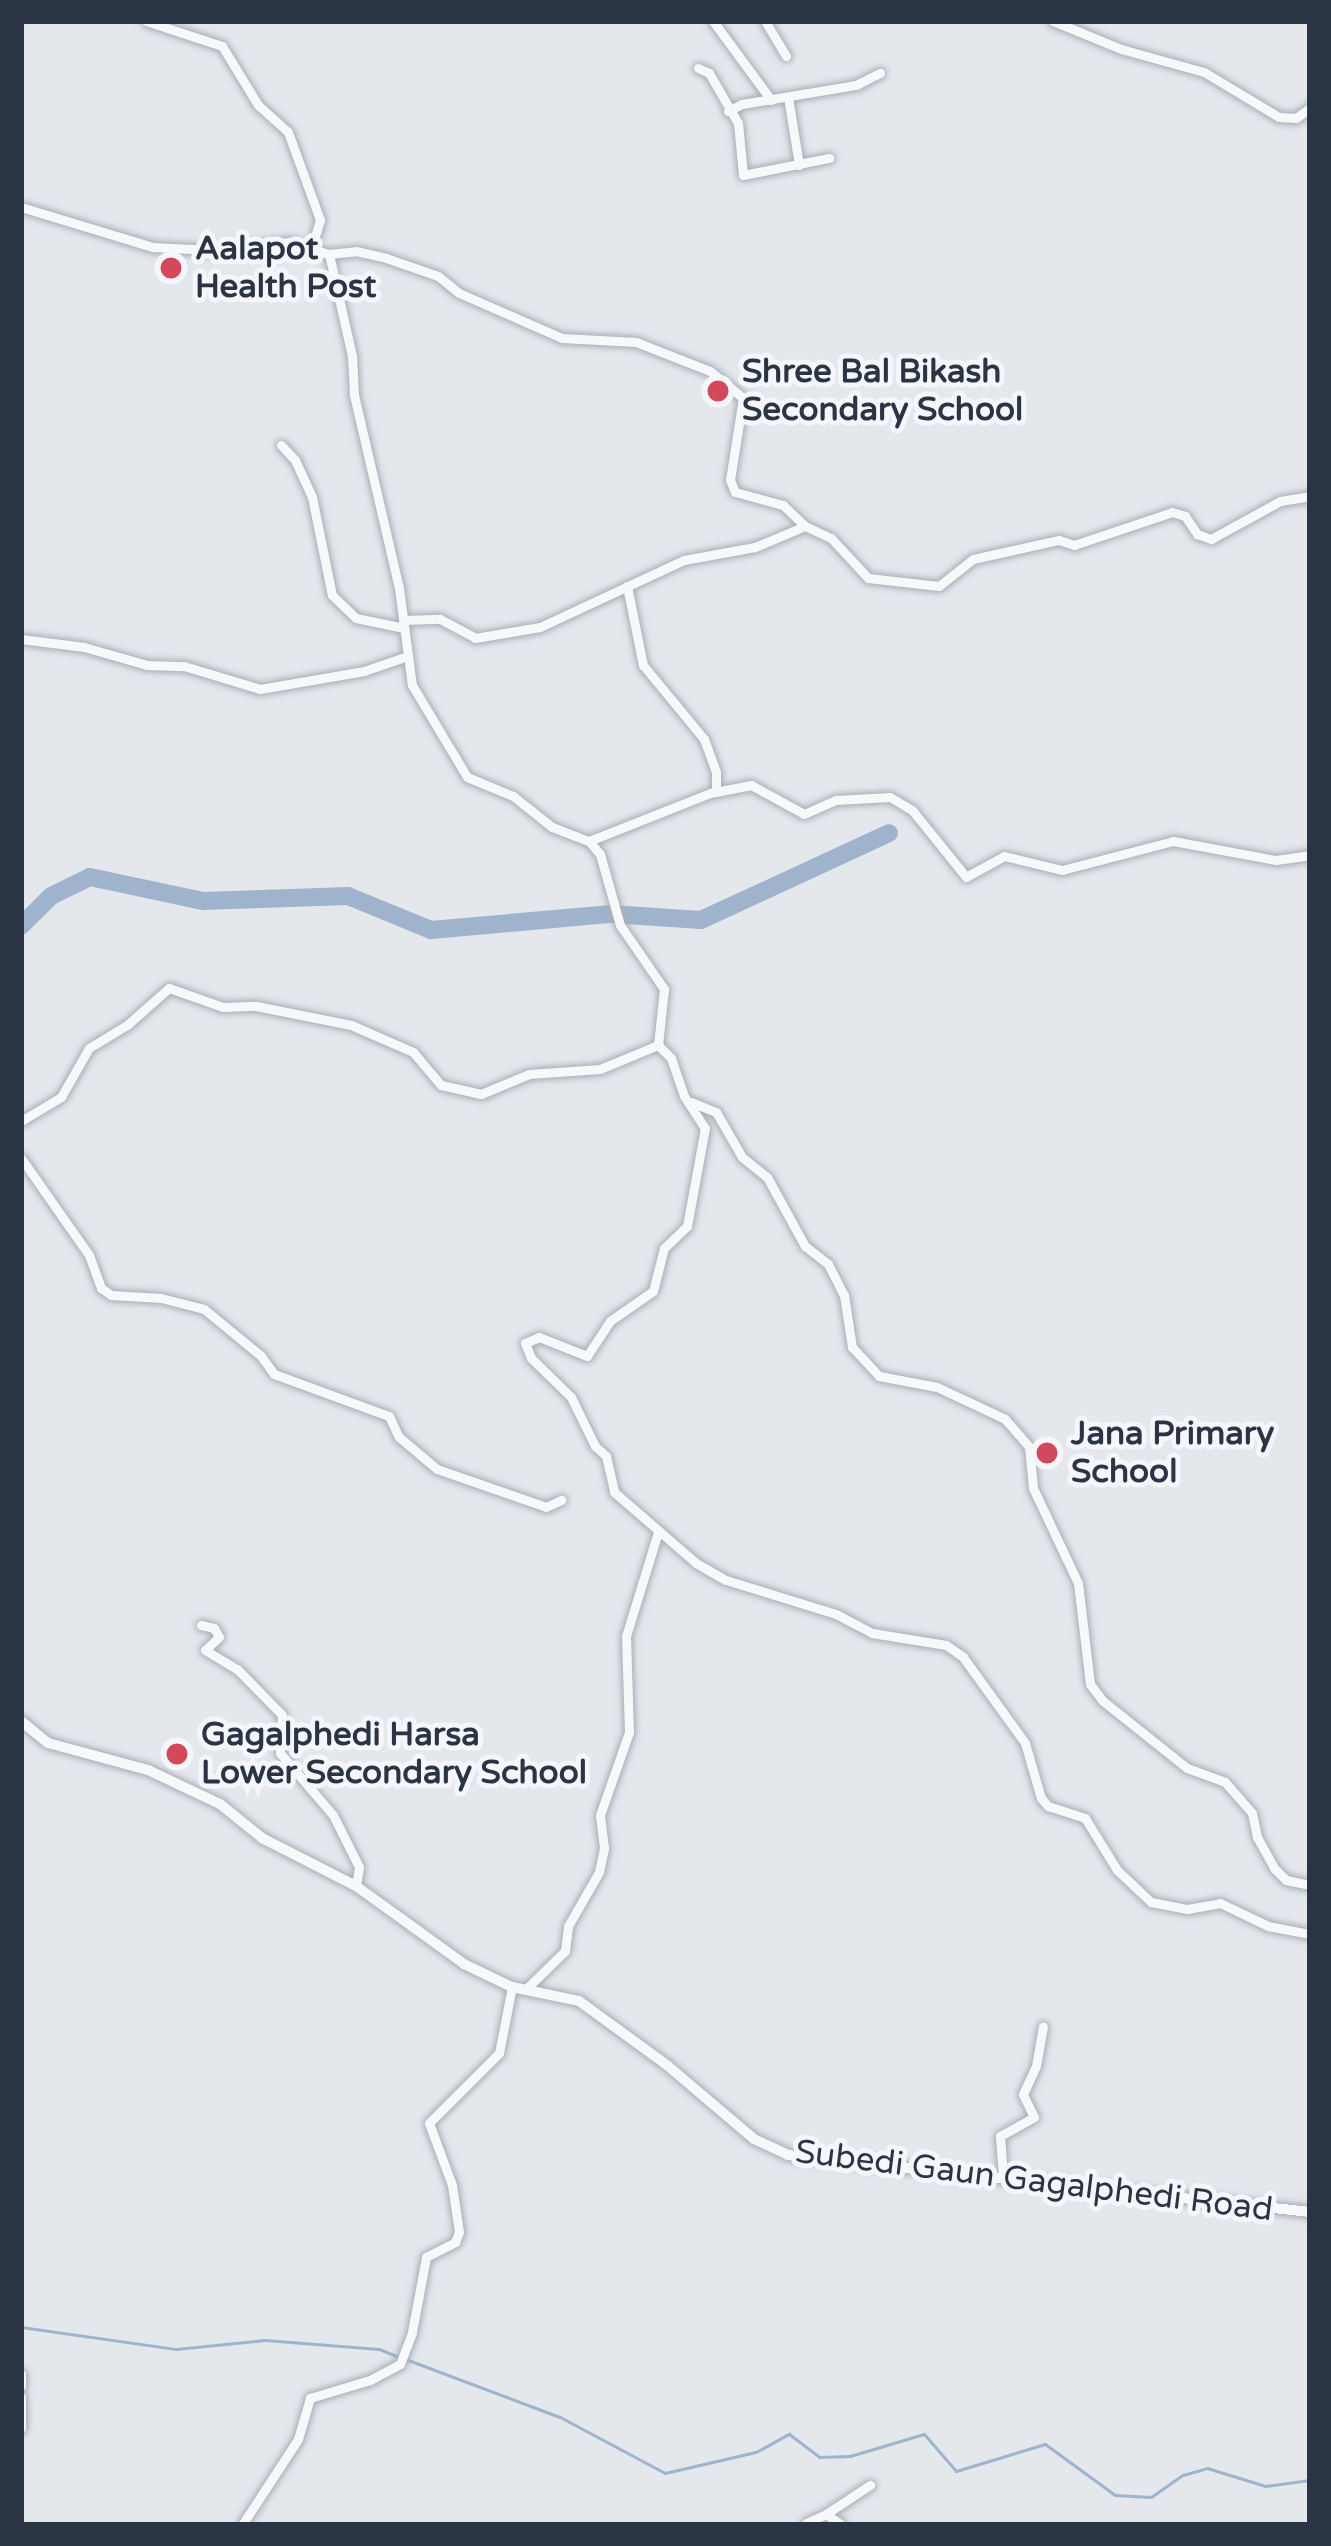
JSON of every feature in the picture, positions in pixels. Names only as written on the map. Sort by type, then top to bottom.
[{"type":"street","points":[[146,21],[222,46],[258,105],[288,132],[320,220],[312,247]]},
{"type":"street","points":[[712,21],[772,100]]},
{"type":"street","points":[[724,32],[733,21]]},
{"type":"street","points":[[765,21],[786,56]]},
{"type":"street","points":[[1053,21],[1121,49],[1204,72],[1279,118],[1296,118],[1310,108]]},
{"type":"street","points":[[698,68],[709,74],[741,133],[743,176],[829,158]]},
{"type":"street","points":[[728,111],[856,85],[880,73]]},
{"type":"street","points":[[788,97],[799,165]]},
{"type":"street","points":[[21,207],[153,247],[211,250],[291,242],[329,254],[356,251],[386,258],[438,276],[459,293],[562,338],[636,341],[710,371],[742,398],[730,480],[734,492],[777,502],[805,526],[831,538],[868,578],[939,586],[974,559],[1059,540],[1074,544],[1172,512],[1185,515],[1197,534],[1211,539],[1280,501],[1310,496]]},
{"type":"street","points":[[329,254],[403,624],[405,657],[418,699],[460,770],[513,796],[552,827],[589,841],[600,854],[620,925],[664,988],[658,1045]]},
{"type":"street","points":[[281,445],[296,460],[312,497],[332,595],[356,618],[403,624],[440,619],[475,638],[562,619],[684,560],[755,547],[805,526]]},
{"type":"street","points":[[627,586],[643,665],[704,739],[716,772],[716,792]]},
{"type":"street","points":[[21,639],[84,647],[147,665],[184,666],[251,689],[313,682],[405,657]]},
{"type":"street","points":[[589,841],[716,792],[762,787],[804,814],[836,800],[890,797],[912,810],[966,877],[1004,856],[1062,870],[1173,842],[1276,860],[1310,855]]},
{"type":"street","points":[[21,1121],[61,1097],[89,1048],[128,1025],[169,988],[224,1007],[256,1006],[350,1025],[413,1052],[441,1085],[481,1094],[541,1072],[600,1069],[658,1045]]},
{"type":"street","points":[[658,1045],[671,1058],[705,1127],[686,1226],[664,1248],[653,1291],[610,1321],[587,1356],[539,1337],[525,1343],[531,1358],[571,1397],[606,1456],[614,1492],[658,1532],[726,1580],[836,1613],[872,1633],[946,1645],[963,1657],[1025,1743],[1040,1798],[1048,1806],[1085,1818],[1117,1870],[1151,1902],[1187,1910],[1220,1903],[1268,1926],[1310,1934]]},
{"type":"street","points":[[691,1102],[716,1112],[742,1157],[767,1177],[805,1246],[828,1264],[844,1294],[852,1347],[880,1376],[937,1387],[1005,1419],[1030,1447],[1033,1488],[1078,1583],[1086,1633],[1084,1665],[1090,1684],[1103,1701],[1186,1768],[1226,1782],[1252,1813],[1257,1837],[1274,1868],[1286,1880],[1310,1885]]},
{"type":"street","points":[[21,1158],[89,1255],[101,1288],[111,1294],[161,1298],[204,1309],[261,1356],[274,1374],[388,1416],[399,1437],[436,1469],[546,1507],[561,1500]]},
{"type":"street","points":[[526,1989],[565,1951],[568,1926],[598,1872],[604,1848],[600,1815],[628,1732],[626,1636],[658,1532]]},
{"type":"street","points":[[202,1625],[214,1628],[219,1637],[206,1650],[237,1670],[282,1714],[280,1753],[333,1815],[359,1867],[356,1886]]},
{"type":"street","name":"Subedi Gaun Gagalphedi Road","points":[[21,1721],[48,1743],[148,1770],[220,1804],[262,1838],[356,1886],[464,1964],[512,1987],[579,2001],[668,2066],[754,2139],[788,2156],[855,2167],[897,2163],[1310,2212]]},
{"type":"street","points":[[242,2525],[298,2439],[310,2398],[370,2380],[400,2364],[412,2332],[426,2257],[455,2242],[459,2232],[452,2185],[429,2123],[499,2053],[512,1987]]},
{"type":"street","points":[[1003,2176],[1000,2136],[1034,2117],[1023,2094],[1036,2066],[1043,2027]]},
{"type":"street","points":[[21,2374],[21,2386]]},
{"type":"street","points":[[21,2397],[21,2428]]},
{"type":"street","points":[[806,2523],[870,2485]]},
{"type":"street","points":[[826,2514],[842,2525]]},
{"type":"waterway","points":[[21,926],[51,896],[90,877],[203,901],[348,896],[431,930],[611,914],[701,920],[889,833]]},
{"type":"waterway","points":[[21,2327],[176,2349],[265,2340],[379,2349],[399,2357]]},
{"type":"waterway","points":[[408,2360],[560,2417],[665,2473],[756,2452],[789,2434],[819,2457],[850,2456],[924,2434],[956,2471],[1045,2444],[1115,2495],[1151,2497],[1183,2475],[1207,2468],[1265,2486],[1310,2480]]},
{"type":"place","name":"Aalapot Health Post","points":[[171,268]]},
{"type":"place","name":"Shree Bal Bikash Secondary School","points":[[718,391]]},
{"type":"place","name":"Jana Primary School","points":[[1047,1453]]},
{"type":"place","name":"Gagalphedi Harsa Lower Secondary School","points":[[177,1754]]}]
